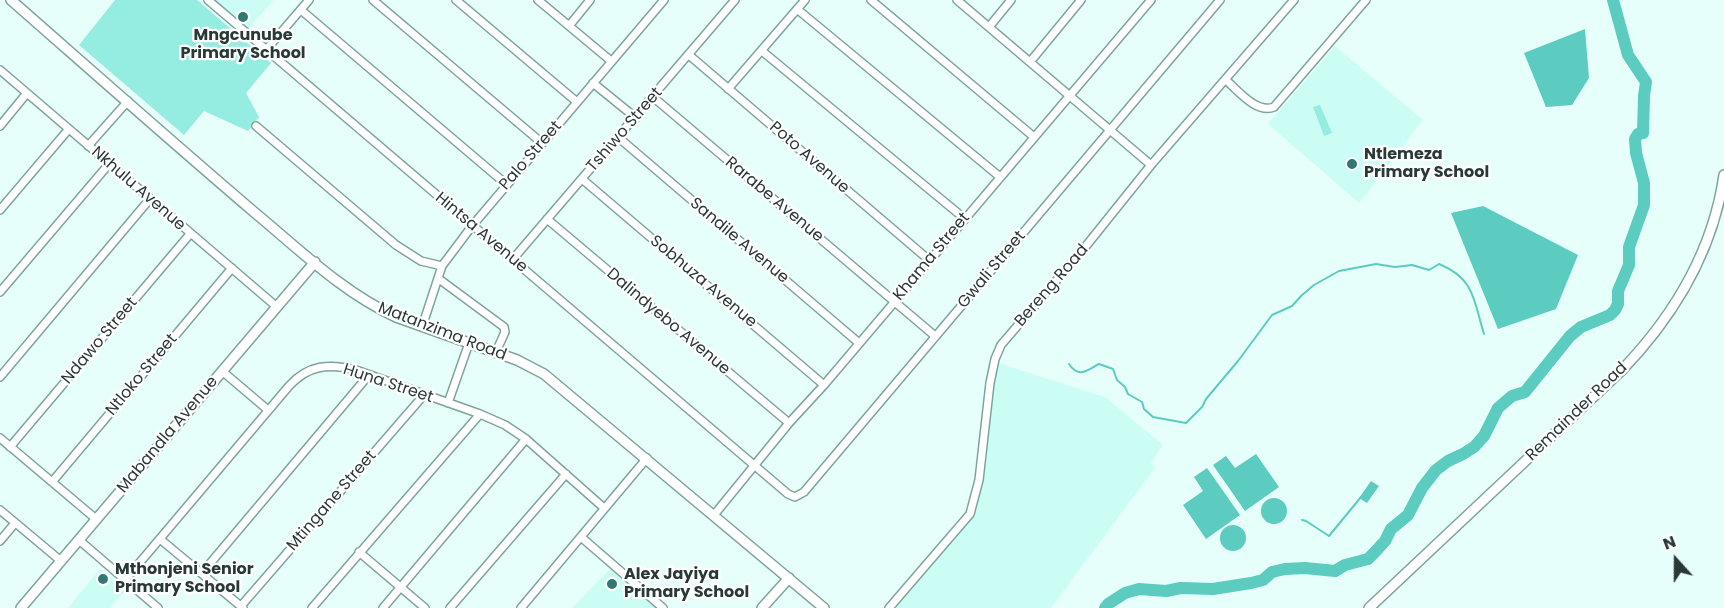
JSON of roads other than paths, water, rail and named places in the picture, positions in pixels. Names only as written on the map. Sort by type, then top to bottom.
[{"type":"street","name":"Matanzima Road","points":[[11,0],[128,101],[175,145],[347,290],[396,317],[530,365],[544,374],[824,608]]},
{"type":"street","name":"Hintsa Avenue","points":[[208,0],[754,465]]},
{"type":"street","points":[[266,50],[309,0]]},
{"type":"street","points":[[373,0],[542,143]]},
{"type":"street","points":[[456,0],[577,102]]},
{"type":"street","points":[[538,0],[611,61]]},
{"type":"street","points":[[568,26],[590,0]]},
{"type":"street","name":"Palo Street","points":[[422,327],[442,266],[472,225],[664,0]]},
{"type":"street","name":"Tshiwo Street","points":[[513,259],[735,0]]},
{"type":"street","points":[[728,89],[805,0]]},
{"type":"street","points":[[871,0],[1034,137]]},
{"type":"street","points":[[957,0],[1152,165]]},
{"type":"street","points":[[989,27],[1011,0]]},
{"type":"street","points":[[1030,62],[1081,0]]},
{"type":"street","name":"Khama Street","points":[[714,515],[789,423],[824,385],[1151,0]]},
{"type":"street","name":"Gwali Street","points":[[754,465],[792,496],[801,495],[1220,0]]},
{"type":"street","name":"Bereng Road","points":[[889,608],[970,514],[979,480],[990,383],[995,359],[1001,345],[1294,0]]},
{"type":"street","points":[[1226,80],[1258,108],[1266,110],[1274,107],[1366,0]]},
{"type":"street","points":[[301,9],[507,184]]},
{"type":"street","points":[[797,9],[1000,177]]},
{"type":"street","points":[[762,51],[965,219]]},
{"type":"street","name":"Poto Avenue","points":[[689,55],[928,260]]},
{"type":"street","name":"Nkhulu Avenue","points":[[0,70],[149,200],[277,307]]},
{"type":"street","points":[[593,83],[636,118]]},
{"type":"street","points":[[0,126],[27,93]]},
{"type":"street","name":"Rarabe Avenue","points":[[653,97],[935,336]]},
{"type":"street","points":[[88,146],[128,101]]},
{"type":"street","points":[[256,126],[401,249],[421,261],[442,266]]},
{"type":"street","points":[[0,210],[68,130]]},
{"type":"street","name":"Sandile Avenue","points":[[619,138],[859,343]]},
{"type":"street","points":[[0,292],[109,164]]},
{"type":"street","name":"Remainder Road","points":[[1369,608],[1613,379],[1644,347],[1682,295],[1703,252],[1714,220],[1724,175]]},
{"type":"street","name":"Sobhuza Avenue","points":[[582,179],[824,385]]},
{"type":"street","points":[[0,377],[149,200]]},
{"type":"street","name":"Dalindyebo Avenue","points":[[548,219],[789,423]]},
{"type":"street","name":"Ndawo Street","points":[[10,447],[190,234]]},
{"type":"street","name":"Mabandla Avenue","points":[[21,608],[315,262]]},
{"type":"street","name":"Ntloko Street","points":[[52,482],[232,268]]},
{"type":"street","points":[[439,279],[504,327],[505,332],[496,352]]},
{"type":"street","points":[[448,403],[469,343]]},
{"type":"street","name":"Huna Street","points":[[125,580],[298,376],[312,369],[338,366],[480,414],[505,425],[526,439],[604,508]]},
{"type":"street","points":[[222,371],[268,410]]},
{"type":"street","points":[[202,573],[368,376]]},
{"type":"street","name":"Mtingane Street","points":[[242,607],[423,396]]},
{"type":"street","points":[[312,608],[480,414]]},
{"type":"street","points":[[0,438],[96,519]]},
{"type":"street","points":[[383,608],[526,439]]},
{"type":"street","points":[[521,608],[647,458]]},
{"type":"street","points":[[450,608],[566,474]]},
{"type":"street","points":[[0,510],[61,561]]},
{"type":"street","points":[[0,541],[15,523]]},
{"type":"street","points":[[581,537],[663,608]]},
{"type":"street","points":[[160,539],[242,607]]},
{"type":"street","points":[[79,540],[158,608]]},
{"type":"street","points":[[360,552],[425,608]]},
{"type":"street","points":[[762,608],[789,578]]},
{"type":"water","points":[[1585,29],[1589,78],[1572,105],[1546,107],[1524,53]]},
{"type":"water","points":[[1483,206],[1578,255],[1556,309],[1498,329],[1451,213]]},
{"type":"water","points":[[1256,454],[1279,487],[1245,511],[1213,465],[1226,456],[1235,468]]},
{"type":"water","points":[[1207,468],[1240,515],[1206,539],[1183,505],[1203,491],[1194,477]]},
{"type":"water","points":[[1371,481],[1379,486],[1367,503],[1359,498]]},
{"type":"water","points":[[1274,498],[1283,502],[1287,511],[1283,520],[1274,524],[1265,520],[1261,511],[1265,502]]},
{"type":"water","points":[[1233,525],[1242,529],[1246,538],[1242,547],[1233,551],[1224,547],[1220,538],[1224,529]]},
{"type":"waterway","points":[[1105,608],[1125,593],[1139,589],[1166,591],[1181,588],[1213,589],[1263,580],[1272,572],[1285,569],[1335,571],[1345,565],[1368,559],[1385,541],[1391,529],[1408,515],[1422,488],[1436,470],[1474,447],[1484,436],[1498,408],[1512,396],[1525,392],[1570,336],[1581,327],[1610,315],[1615,310],[1618,304],[1618,291],[1629,265],[1629,247],[1644,205],[1644,183],[1636,153],[1635,139],[1638,134],[1643,133],[1646,82],[1628,55],[1613,0]]},
{"type":"waterway","points":[[1069,364],[1080,372],[1099,364],[1113,369],[1117,380],[1125,387],[1128,394],[1142,402],[1144,409],[1153,417],[1186,423],[1202,407],[1272,315],[1292,306],[1314,285],[1339,271],[1376,264],[1395,267],[1412,265],[1429,270],[1439,264],[1451,270],[1460,276],[1471,292],[1484,334]]},
{"type":"waterway","points":[[1302,520],[1329,536],[1361,497]]},
{"type":"place","name":"Mngcunube Primary School","points":[[243,17]]},
{"type":"place","name":"Ntlemeza Primary School","points":[[1352,164]]},
{"type":"place","name":"Mthonjeni Senior Primary School","points":[[103,579]]},
{"type":"place","name":"Alex Jayiya Primary School","points":[[612,584]]}]
